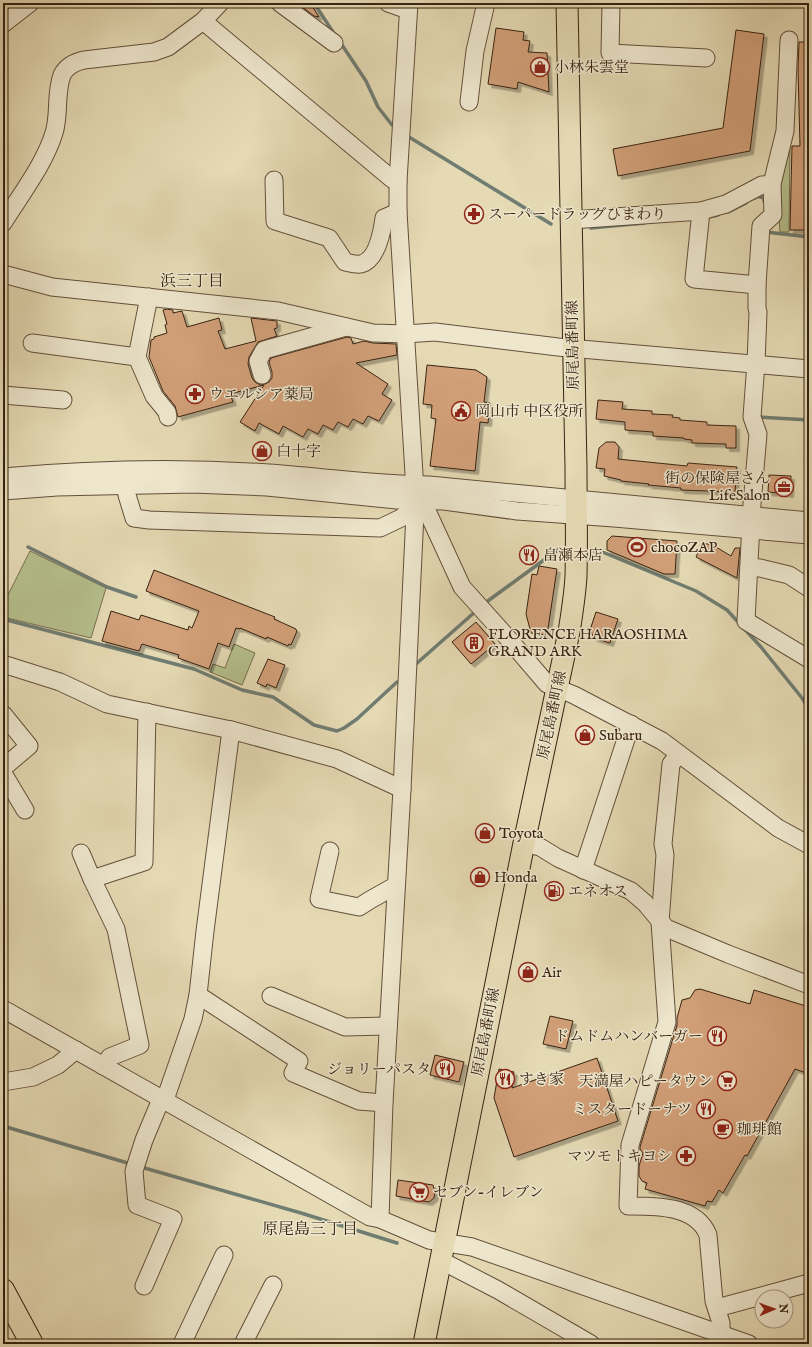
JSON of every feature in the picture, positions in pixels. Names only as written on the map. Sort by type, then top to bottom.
[{"type":"highway","points":[[3,1290],[32,1344]]},
{"type":"highway","points":[[3,1313],[19,1344]]},
{"type":"main road","name":"原尾島番町線","points":[[424,1344],[524,843],[558,688],[573,607],[576,571],[576,507],[567,3]]},
{"type":"street","points":[[3,24],[30,3]]},
{"type":"street","points":[[3,223],[40,164],[54,133],[57,118],[59,87],[63,74],[69,66],[84,60],[154,52],[168,47],[203,21],[220,3]]},
{"type":"street","points":[[280,3],[334,43]]},
{"type":"street","points":[[380,1219],[384,1103],[402,789],[414,497],[398,212],[398,181],[408,6],[388,3]]},
{"type":"street","points":[[469,102],[475,51],[486,3]]},
{"type":"street","points":[[611,3],[610,54],[706,58]]},
{"type":"street","points":[[203,21],[392,179],[398,181]]},
{"type":"street","points":[[789,40],[785,131],[772,184],[773,214],[761,226],[757,285],[758,312],[756,363],[752,417],[758,434],[751,522],[746,621],[809,659]]},
{"type":"street","points":[[274,180],[275,221],[329,238],[345,262],[359,265],[366,263],[380,240],[384,218],[398,212]]},
{"type":"street","points":[[571,220],[701,216],[762,185],[772,184]]},
{"type":"street","points":[[701,216],[694,279],[757,285]]},
{"type":"street","points":[[3,274],[52,287],[278,311],[373,333],[405,334],[435,332],[558,346],[809,369]]},
{"type":"street","points":[[149,297],[137,357],[154,396],[167,412],[168,417]]},
{"type":"street","points":[[262,374],[258,361],[264,350],[348,327]]},
{"type":"street","points":[[32,343],[137,357]]},
{"type":"street","points":[[3,396],[63,400]]},
{"type":"street","points":[[3,477],[54,472],[193,470],[268,473],[398,485],[414,497],[428,514],[462,587],[534,668],[542,680],[547,684],[574,695],[662,741],[778,828],[809,845]]},
{"type":"street","points":[[3,491],[57,487],[192,484],[267,487],[397,500],[414,497],[517,512],[576,507],[751,522],[809,521]]},
{"type":"street","points":[[126,485],[127,495],[134,518],[149,520],[380,528],[401,518],[414,497]]},
{"type":"street","points":[[751,522],[809,535]]},
{"type":"street","points":[[749,567],[760,568],[788,575],[809,588]]},
{"type":"street","points":[[3,664],[60,682],[107,704],[232,730],[337,759],[402,789]]},
{"type":"street","points":[[92,879],[144,862],[148,712]]},
{"type":"street","points":[[3,714],[29,746],[3,768]]},
{"type":"street","points":[[583,870],[631,724]]},
{"type":"street","points":[[144,1286],[173,1219],[137,1205],[136,1166],[144,1140],[162,1100],[167,1094],[193,1019],[198,995],[205,931],[232,730]]},
{"type":"street","points":[[679,754],[671,764],[664,844],[665,855],[660,922],[667,1022],[630,1145],[628,1206],[657,1207],[682,1212],[692,1216],[705,1228],[708,1235],[714,1301],[725,1338]]},
{"type":"street","points":[[3,773],[25,810]]},
{"type":"street","points":[[524,843],[540,847],[583,870],[631,891],[666,928],[809,985]]},
{"type":"street","points":[[330,851],[320,900],[359,907],[396,886]]},
{"type":"street","points":[[81,853],[116,929],[140,1045],[110,1057],[103,1066]]},
{"type":"street","points":[[198,995],[299,1061],[293,1073],[359,1101],[384,1103]]},
{"type":"street","points":[[271,996],[345,1027],[388,1026]]},
{"type":"street","points":[[3,1009],[370,1217],[380,1219],[429,1240],[442,1251],[498,1290],[590,1344]]},
{"type":"street","points":[[3,1082],[33,1077],[58,1065],[76,1050]]},
{"type":"street","points":[[442,1251],[472,1247],[725,1338],[749,1344]]},
{"type":"street","points":[[182,1344],[224,1254]]},
{"type":"street","points":[[717,1308],[809,1283]]},
{"type":"street","points":[[243,1344],[273,1285]]},
{"type":"green space","points":[[790,145],[789,232],[780,232],[777,186]]},
{"type":"green space","points":[[30,551],[106,588],[91,638],[3,617],[3,600],[5,601]]},
{"type":"green space","points":[[234,644],[255,653],[242,685],[210,672],[213,664],[225,668]]},
{"type":"building","points":[[297,3],[310,3],[319,17],[314,16]]},
{"type":"building","points":[[496,28],[524,32],[523,40],[530,41],[528,52],[547,53],[549,92],[518,82],[517,89],[488,84]]},
{"type":"building","points":[[736,30],[764,34],[750,151],[618,176],[613,149],[723,128]]},
{"type":"building","points":[[799,42],[809,42],[809,230],[790,230],[792,146],[800,146],[798,69]]},
{"type":"building","points":[[163,310],[173,310],[173,313],[182,311],[187,327],[219,318],[222,330],[218,331],[225,349],[256,341],[251,318],[277,321],[277,328],[274,329],[277,336],[258,342],[249,357],[248,364],[252,378],[260,385],[269,382],[272,378],[269,362],[271,358],[347,337],[351,338],[353,344],[364,341],[396,344],[397,355],[356,363],[388,384],[382,394],[392,400],[379,421],[368,416],[363,424],[353,419],[348,427],[338,422],[333,430],[323,425],[318,434],[308,429],[303,437],[283,426],[279,434],[259,423],[255,431],[240,422],[264,385],[230,394],[233,402],[178,417],[175,406],[163,391],[149,357],[151,340],[154,339],[154,337],[167,333],[165,325],[167,324]]},
{"type":"building","name":"岡山市 中区役所","points":[[427,365],[476,370],[487,377],[484,402],[490,403],[488,423],[480,422],[475,471],[430,466],[436,419],[431,418],[432,405],[423,404]]},
{"type":"building","points":[[598,400],[623,402],[622,409],[652,411],[652,414],[673,415],[672,417],[680,418],[680,420],[707,422],[707,425],[736,426],[736,448],[726,448],[726,444],[692,443],[692,440],[684,438],[653,436],[653,432],[625,430],[625,422],[596,419]]},
{"type":"building","points":[[606,442],[615,442],[619,447],[618,459],[687,466],[688,463],[737,467],[735,492],[681,490],[681,488],[621,481],[604,476],[605,469],[596,468],[599,448]]},
{"type":"building","points":[[769,475],[791,476],[790,494],[768,492]]},
{"type":"building","points":[[612,536],[677,541],[675,574],[664,574],[607,550],[607,541]]},
{"type":"building","points":[[702,544],[711,544],[731,556],[735,548],[740,548],[737,578],[696,557]]},
{"type":"building","points":[[539,566],[557,569],[547,635],[531,633],[526,614],[532,574],[537,575]]},
{"type":"building","points":[[154,570],[275,617],[274,619],[296,629],[297,631],[291,645],[289,644],[288,646],[267,637],[266,639],[240,628],[236,628],[229,647],[218,643],[209,669],[178,658],[179,655],[142,644],[139,651],[102,641],[111,611],[139,620],[141,615],[188,630],[189,626],[192,628],[199,611],[146,591]]},
{"type":"building","points":[[596,612],[618,619],[610,643],[594,638],[590,630]]},
{"type":"building","name":"FLORENCE HARAOSHIMA GRAND ARK","points":[[476,622],[495,644],[471,664],[452,642]]},
{"type":"building","points":[[268,659],[285,665],[276,688],[267,684],[266,687],[257,683]]},
{"type":"building","points":[[700,989],[750,1004],[754,990],[809,1007],[809,1074],[795,1069],[747,1156],[745,1155],[723,1193],[719,1190],[712,1202],[707,1201],[705,1206],[645,1189],[647,1183],[642,1181],[639,1176],[639,1166],[643,1153],[640,1147],[677,1025],[677,1018],[682,1000],[690,998],[695,990]]},
{"type":"building","points":[[550,1016],[573,1021],[566,1049],[543,1044]]},
{"type":"building","points":[[435,1055],[464,1062],[459,1082],[430,1075]]},
{"type":"building","points":[[597,1058],[618,1121],[514,1157],[494,1098],[499,1069],[514,1072],[512,1088]]},
{"type":"building","points":[[398,1180],[433,1185],[435,1192],[434,1198],[429,1202],[396,1196]]},
{"type":"waterway","points":[[314,3],[335,35]]},
{"type":"waterway","points":[[340,42],[366,81],[378,107],[392,125]]},
{"type":"waterway","points":[[409,137],[551,224]]},
{"type":"waterway","points":[[755,198],[757,196],[764,198],[764,201]]},
{"type":"waterway","points":[[728,212],[746,203]]},
{"type":"waterway","points":[[705,218],[718,215]]},
{"type":"waterway","points":[[591,228],[645,223]]},
{"type":"waterway","points":[[766,232],[809,237]]},
{"type":"waterway","points":[[759,417],[809,420]]},
{"type":"waterway","points":[[28,547],[107,587],[136,597]]},
{"type":"waterway","points":[[485,603],[559,549]]},
{"type":"waterway","points":[[594,551],[600,551],[696,591],[727,610],[761,647],[809,709]]},
{"type":"waterway","points":[[416,664],[476,611]]},
{"type":"waterway","points":[[3,619],[194,669],[242,690],[273,697],[314,725],[337,731],[357,719],[397,682]]},
{"type":"waterway","points":[[3,1126],[131,1164]]},
{"type":"waterway","points":[[141,1167],[301,1213],[397,1243]]},
{"type":"place","name":"小林朱雲堂","points":[[540,67]]},
{"type":"place","name":"スーパードラッグひまわり","points":[[474,214]]},
{"type":"place","name":"ウエルシア薬局","points":[[195,394]]},
{"type":"place","name":"岡山市 中区役所","points":[[461,411]]},
{"type":"place","name":"白十字","points":[[262,451]]},
{"type":"place","name":"街の保険屋さん LifeSalon","points":[[784,487]]},
{"type":"place","name":"chocoZAP","points":[[637,547]]},
{"type":"place","name":"畠瀬本店","points":[[529,555]]},
{"type":"place","name":"FLORENCE HARAOSHIMA GRAND ARK","points":[[474,643]]},
{"type":"place","name":"Subaru","points":[[585,735]]},
{"type":"place","name":"Toyota","points":[[485,833]]},
{"type":"place","name":"Honda","points":[[480,877]]},
{"type":"place","name":"エネオス","points":[[554,891]]},
{"type":"place","name":"Air","points":[[528,972]]},
{"type":"place","name":"ドムドムハンバーガー","points":[[717,1036]]},
{"type":"place","name":"ジョリーパスタ","points":[[445,1069]]},
{"type":"place","name":"すき家","points":[[505,1079]]},
{"type":"place","name":"天満屋ハピータウン","points":[[727,1081]]},
{"type":"place","name":"ミスタードーナツ","points":[[706,1109]]},
{"type":"place","name":"珈琲館","points":[[723,1129]]},
{"type":"place","name":"マツモトキヨシ","points":[[686,1156]]},
{"type":"place","name":"セブン-イレブン","points":[[419,1192]]},
{"type":"district","name":"浜三丁目","points":[[192,282]]},
{"type":"district","name":"原尾島三丁目","points":[[310,1230]]}]
